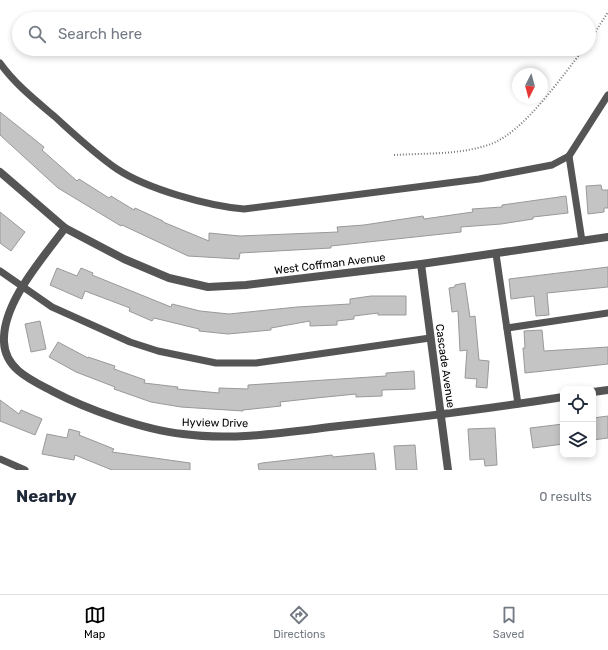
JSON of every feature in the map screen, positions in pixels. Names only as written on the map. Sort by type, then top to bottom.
[{"type":"street","name":"West Coffman Avenue","points":[[0,172],[65,228],[124,259],[163,275],[208,287],[246,285],[421,264],[608,237]]},
{"type":"street","name":"Hyview Drive","points":[[65,228],[22,287],[4,325],[4,344],[10,362],[24,377],[71,401],[156,429],[182,434],[209,436],[268,434],[440,415],[560,397]]},
{"type":"street","name":"Cascade Avenue","points":[[421,264],[448,470]]},
{"type":"street","points":[[596,392],[608,390]]},
{"type":"lane","points":[[0,63],[22,87],[45,108],[118,170],[154,187],[222,207],[244,209],[480,179],[552,165],[569,156],[608,95]]},
{"type":"lane","points":[[569,156],[582,241]]},
{"type":"lane","points":[[496,254],[518,404]]},
{"type":"lane","points":[[0,271],[52,307],[130,342],[158,351],[216,363],[256,363],[430,338]]},
{"type":"lane","points":[[507,328],[608,313]]},
{"type":"lane","points":[[0,458],[25,470]]},
{"type":"path","points":[[596,31],[608,12]]},
{"type":"path","points":[[394,155],[458,152],[491,144],[520,125],[578,56]]},
{"type":"building","points":[[0,112],[44,147],[42,150],[77,181],[79,179],[109,198],[111,196],[134,210],[135,208],[163,222],[209,241],[209,233],[240,236],[338,232],[337,227],[364,225],[423,216],[424,219],[473,212],[472,209],[502,207],[502,205],[566,196],[568,213],[533,217],[533,219],[501,224],[461,227],[461,232],[331,246],[331,248],[240,253],[239,259],[188,256],[122,225],[121,226],[58,188],[0,135]]},
{"type":"building","points":[[601,185],[602,190],[608,190],[608,208],[604,208],[604,212],[588,214],[586,186]]},
{"type":"building","points":[[0,212],[25,232],[11,251],[0,243]]},
{"type":"building","points":[[608,267],[608,287],[547,293],[549,315],[536,316],[534,296],[511,299],[509,279]]},
{"type":"building","points":[[57,268],[77,276],[81,268],[93,273],[92,275],[171,307],[172,304],[200,311],[229,314],[297,307],[350,304],[350,299],[371,296],[406,296],[406,315],[378,315],[378,313],[354,316],[354,319],[337,321],[337,325],[310,326],[310,321],[271,328],[271,330],[228,334],[199,331],[199,329],[154,318],[152,321],[129,311],[130,308],[85,291],[82,299],[50,285]]},
{"type":"building","points":[[465,283],[470,317],[475,316],[479,360],[489,361],[487,388],[476,387],[477,379],[465,378],[467,350],[460,351],[458,311],[452,312],[449,288]]},
{"type":"building","points":[[40,321],[46,349],[31,352],[25,324]]},
{"type":"building","points":[[542,330],[544,351],[608,347],[608,364],[525,373],[523,348],[525,348],[524,331]]},
{"type":"building","points":[[58,342],[88,358],[115,366],[114,369],[145,380],[144,383],[178,387],[177,389],[219,393],[219,388],[248,389],[248,385],[386,376],[386,373],[414,371],[415,389],[382,390],[382,396],[356,397],[356,394],[280,402],[281,406],[243,411],[181,407],[151,402],[114,389],[115,387],[76,372],[49,357]]},
{"type":"building","points":[[0,400],[19,414],[21,410],[42,419],[35,435],[0,421]]},
{"type":"building","points":[[608,416],[608,438],[596,440],[596,418]]},
{"type":"building","points":[[560,424],[560,444],[533,448],[530,428]]},
{"type":"building","points":[[495,428],[497,465],[485,466],[484,459],[470,460],[468,429]]},
{"type":"building","points":[[69,429],[80,432],[79,435],[114,449],[112,452],[190,463],[190,470],[112,470],[75,455],[74,460],[42,454],[47,434],[67,438]]},
{"type":"building","points":[[415,445],[417,470],[396,470],[394,446]]},
{"type":"building","points":[[374,453],[376,470],[259,470],[258,464],[332,455],[333,457]]}]
